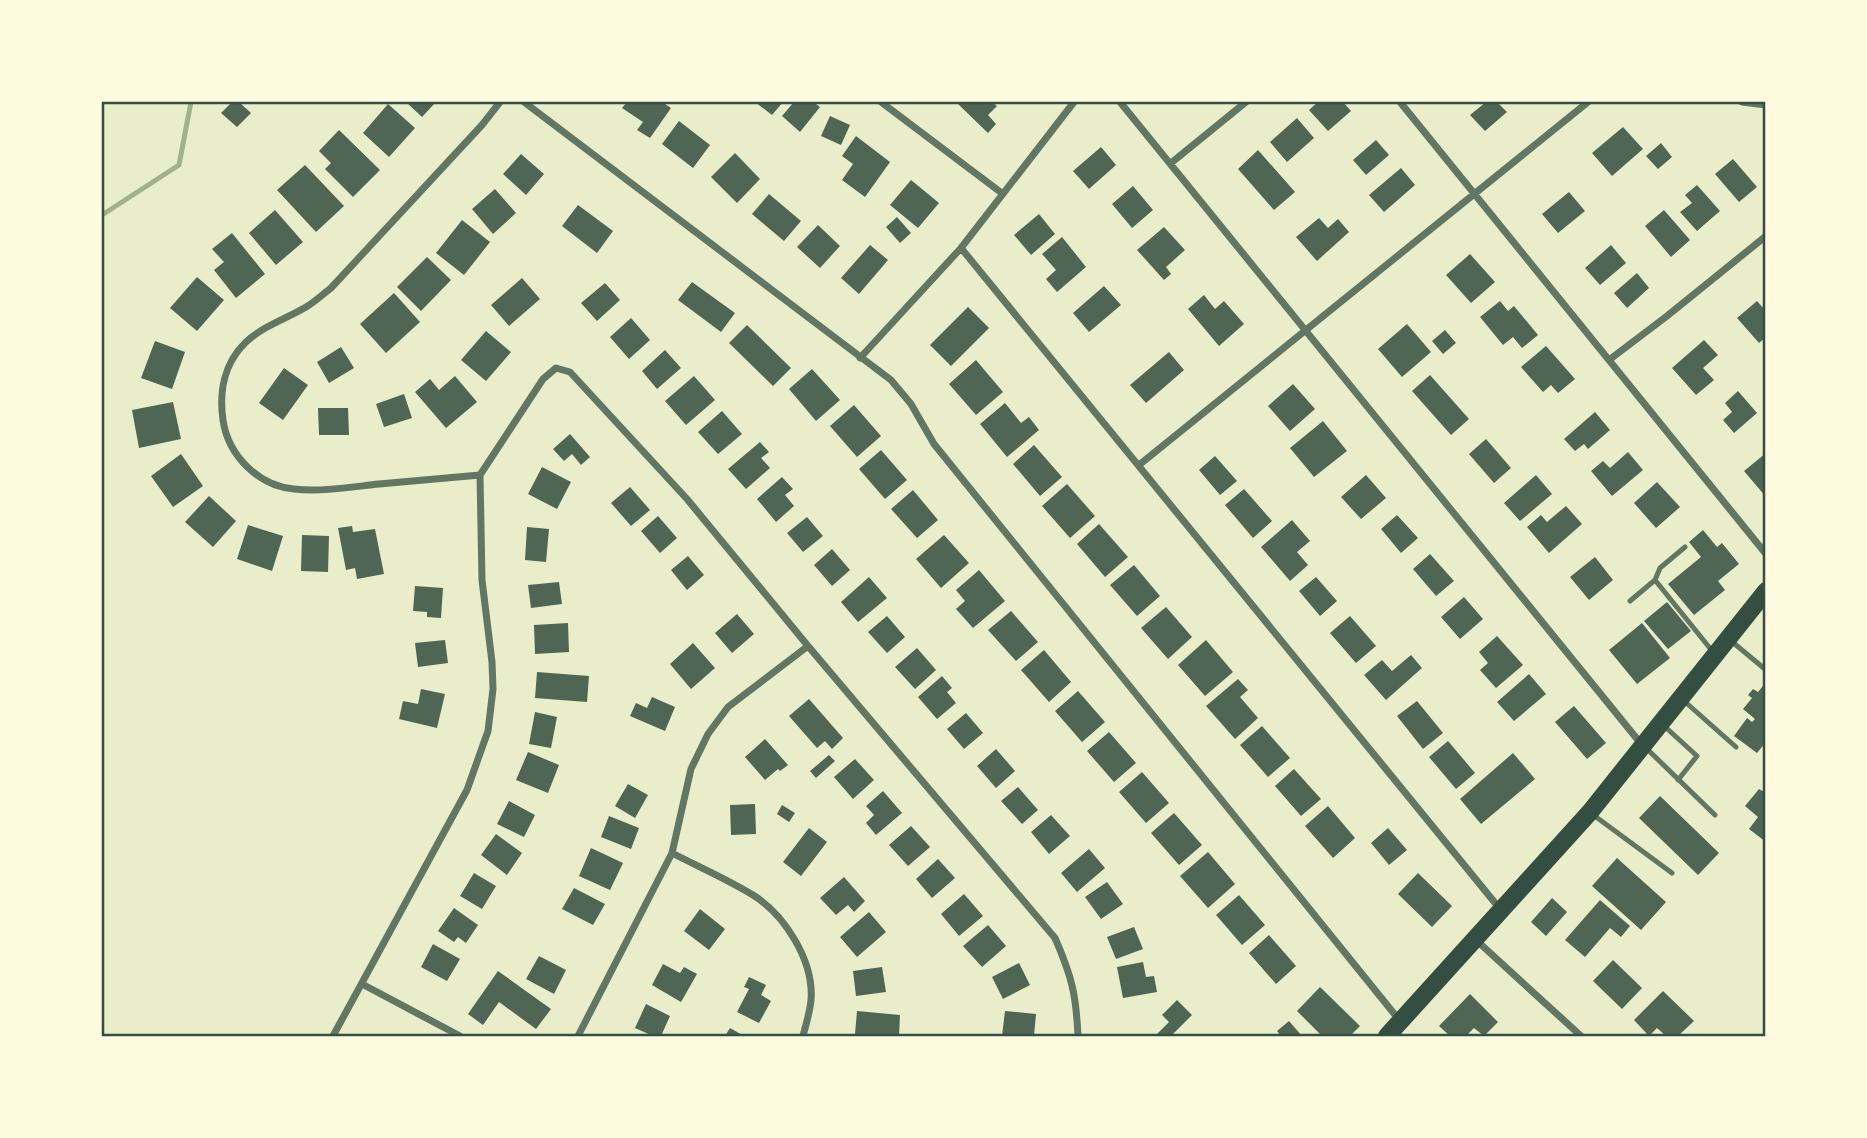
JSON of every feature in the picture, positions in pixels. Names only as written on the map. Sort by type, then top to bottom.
[{"type":"main road","points":[[1387,1037],[1590,812],[1766,591]]},
{"type":"street","points":[[480,475],[324,489],[291,489],[261,478],[249,470],[236,454],[225,434],[221,402],[230,362],[246,342],[262,330],[306,307],[331,288],[482,125],[500,102]]},
{"type":"street","points":[[524,102],[891,380],[911,404],[943,454],[1400,1021]]},
{"type":"street","points":[[881,102],[1003,194]]},
{"type":"street","points":[[860,358],[961,248],[1074,102]]},
{"type":"street","points":[[1120,102],[1642,745]]},
{"type":"street","points":[[1171,163],[1246,102]]},
{"type":"street","points":[[1400,102],[1766,554]]},
{"type":"street","points":[[1139,465],[1588,102]]},
{"type":"street","points":[[1742,102],[1766,105]]},
{"type":"street","points":[[1609,360],[1766,236]]},
{"type":"street","points":[[961,248],[1501,911]]},
{"type":"street","points":[[333,1037],[467,790],[488,731],[492,662],[482,580],[480,475],[543,379],[556,368],[570,372],[687,499],[1055,938],[1070,971],[1076,996],[1078,1037]]},
{"type":"street","points":[[578,1037],[672,853],[691,769],[708,734],[728,707],[808,646]]},
{"type":"street","points":[[672,853],[755,896],[790,930],[800,948],[810,981],[811,997],[803,1037]]},
{"type":"street","points":[[1475,940],[1581,1037]]},
{"type":"street","points":[[362,984],[460,1037]]},
{"type":"lane","points":[[1630,601],[1655,580],[1660,568],[1685,547]]},
{"type":"lane","points":[[1655,580],[1715,654]]},
{"type":"lane","points":[[1728,638],[1766,670]]},
{"type":"lane","points":[[1680,698],[1736,747]]},
{"type":"lane","points":[[1660,722],[1697,756],[1678,780]]},
{"type":"lane","points":[[1642,745],[1715,815]]},
{"type":"lane","points":[[1590,812],[1672,873]]},
{"type":"building","points":[[232,102],[239,102],[251,113],[237,127],[221,113]]},
{"type":"building","points":[[406,102],[436,102],[422,117]]},
{"type":"building","points":[[627,102],[662,102],[671,108],[650,138],[637,130],[643,122],[622,108]]},
{"type":"building","points":[[755,102],[783,102],[772,115]]},
{"type":"building","points":[[794,102],[813,102],[820,107],[800,132],[782,116]]},
{"type":"building","points":[[992,102],[997,106],[988,115],[996,124],[988,133],[957,103]]},
{"type":"building","points":[[1318,102],[1343,102],[1351,111],[1328,131],[1309,110]]},
{"type":"building","points":[[1486,102],[1497,102],[1507,112],[1485,131],[1470,115]]},
{"type":"building","points":[[388,104],[415,128],[389,157],[363,133]]},
{"type":"building","points":[[830,116],[850,125],[841,145],[821,136]]},
{"type":"building","points":[[1297,118],[1314,138],[1287,162],[1270,142]]},
{"type":"building","points":[[679,121],[710,145],[693,168],[662,144]]},
{"type":"building","points":[[1623,127],[1643,149],[1612,176],[1592,153]]},
{"type":"building","points":[[339,130],[380,170],[353,197],[325,169],[331,163],[319,151]]},
{"type":"building","points":[[856,136],[890,162],[865,197],[842,180],[853,164],[842,156]]},
{"type":"building","points":[[1376,140],[1389,155],[1366,175],[1353,160]]},
{"type":"building","points":[[1661,143],[1672,157],[1658,169],[1646,156]]},
{"type":"building","points":[[1101,147],[1116,165],[1089,189],[1073,171]]},
{"type":"building","points":[[1258,150],[1295,192],[1274,210],[1238,169]]},
{"type":"building","points":[[735,153],[760,179],[737,203],[711,177]]},
{"type":"building","points":[[521,154],[544,174],[526,195],[503,174]]},
{"type":"building","points":[[1733,159],[1757,187],[1739,202],[1715,174]]},
{"type":"building","points":[[305,165],[344,206],[316,232],[277,190]]},
{"type":"building","points":[[1401,168],[1415,185],[1384,212],[1369,195]]},
{"type":"building","points":[[911,180],[939,203],[918,228],[890,205]]},
{"type":"building","points":[[1697,185],[1720,211],[1697,231],[1680,212],[1692,203],[1685,195]]},
{"type":"building","points":[[1133,186],[1153,210],[1132,228],[1112,204]]},
{"type":"building","points":[[495,189],[516,213],[493,234],[472,209]]},
{"type":"building","points":[[1569,192],[1585,211],[1558,233],[1542,214]]},
{"type":"building","points":[[769,194],[801,221],[784,241],[752,214]]},
{"type":"building","points":[[578,205],[613,231],[597,253],[562,226]]},
{"type":"building","points":[[275,210],[303,242],[276,265],[249,233]]},
{"type":"building","points":[[1664,210],[1690,240],[1671,257],[1645,226]]},
{"type":"building","points":[[1039,214],[1055,234],[1031,255],[1014,235]]},
{"type":"building","points":[[897,217],[911,233],[900,243],[886,227]]},
{"type":"building","points":[[1319,218],[1328,228],[1338,219],[1349,232],[1317,261],[1296,237]]},
{"type":"building","points":[[462,220],[490,242],[464,275],[436,253]]},
{"type":"building","points":[[818,225],[840,246],[820,268],[797,247]]},
{"type":"building","points":[[1164,227],[1185,250],[1166,267],[1171,274],[1164,280],[1137,250]]},
{"type":"building","points":[[232,233],[265,274],[236,298],[214,270],[224,262],[212,249]]},
{"type":"building","points":[[1062,237],[1086,267],[1057,292],[1046,279],[1056,270],[1042,254]]},
{"type":"building","points":[[870,245],[888,260],[859,294],[841,278]]},
{"type":"building","points":[[1611,245],[1626,263],[1600,285],[1585,268]]},
{"type":"building","points":[[1470,254],[1495,282],[1471,303],[1446,275]]},
{"type":"building","points":[[427,257],[451,280],[421,311],[397,287]]},
{"type":"building","points":[[1637,273],[1649,288],[1627,308],[1614,293]]},
{"type":"building","points":[[197,277],[224,300],[197,331],[170,308]]},
{"type":"building","points":[[522,278],[540,299],[509,326],[491,305]]},
{"type":"building","points":[[692,282],[735,313],[721,332],[678,300]]},
{"type":"building","points":[[605,283],[620,300],[597,321],[581,303]]},
{"type":"building","points":[[1104,286],[1121,305],[1089,332],[1073,313]]},
{"type":"building","points":[[394,293],[420,322],[386,353],[360,324]]},
{"type":"building","points":[[1204,295],[1215,309],[1224,301],[1244,324],[1219,346],[1188,309]]},
{"type":"building","points":[[1500,301],[1508,311],[1514,306],[1538,335],[1522,348],[1513,337],[1503,345],[1480,317]]},
{"type":"building","points":[[1757,301],[1766,311],[1766,337],[1759,343],[1737,318]]},
{"type":"building","points":[[968,307],[989,328],[951,366],[930,345]]},
{"type":"building","points":[[631,318],[650,340],[629,359],[610,337]]},
{"type":"building","points":[[1407,324],[1431,352],[1402,377],[1378,349]]},
{"type":"building","points":[[747,325],[791,368],[773,386],[729,343]]},
{"type":"building","points":[[1445,330],[1456,343],[1443,354],[1432,341]]},
{"type":"building","points":[[486,331],[511,352],[486,381],[461,360]]},
{"type":"building","points":[[1704,340],[1718,355],[1703,368],[1714,380],[1696,395],[1672,368]]},
{"type":"building","points":[[155,341],[185,352],[172,389],[141,378]]},
{"type":"building","points":[[1546,346],[1575,379],[1558,393],[1551,385],[1543,392],[1521,367]]},
{"type":"building","points":[[341,347],[354,368],[329,383],[317,362]]},
{"type":"building","points":[[665,350],[681,368],[657,389],[642,371]]},
{"type":"building","points":[[1169,352],[1184,370],[1146,403],[1130,385]]},
{"type":"building","points":[[976,360],[1003,392],[976,415],[949,384]]},
{"type":"building","points":[[284,368],[308,385],[283,420],[259,403]]},
{"type":"building","points":[[812,369],[840,400],[816,421],[789,389]]},
{"type":"building","points":[[1430,375],[1469,419],[1451,435],[1412,391]]},
{"type":"building","points":[[455,376],[477,402],[446,428],[415,392],[430,379],[439,390]]},
{"type":"building","points":[[694,376],[715,400],[686,425],[665,401]]},
{"type":"building","points":[[1293,384],[1315,409],[1290,431],[1268,406]]},
{"type":"building","points":[[1738,391],[1757,413],[1734,433],[1723,420],[1732,412],[1725,403]]},
{"type":"building","points":[[404,394],[412,418],[384,427],[376,404]]},
{"type":"building","points":[[173,402],[181,439],[139,448],[132,410]]},
{"type":"building","points":[[1005,403],[1021,423],[1029,417],[1039,430],[1007,457],[980,424]]},
{"type":"building","points":[[854,405],[881,436],[857,457],[830,426]]},
{"type":"building","points":[[318,408],[348,408],[349,435],[319,435]]},
{"type":"building","points":[[722,411],[742,434],[718,454],[698,432]]},
{"type":"building","points":[[1595,412],[1610,430],[1588,449],[1584,444],[1575,451],[1564,439]]},
{"type":"building","points":[[1323,421],[1347,451],[1314,477],[1290,448]]},
{"type":"building","points":[[570,434],[590,457],[581,465],[572,454],[564,461],[553,449]]},
{"type":"building","points":[[1486,439],[1511,468],[1494,483],[1469,454]]},
{"type":"building","points":[[760,442],[769,452],[761,458],[770,468],[746,489],[728,469]]},
{"type":"building","points":[[1034,445],[1062,477],[1040,496],[1013,464]]},
{"type":"building","points":[[881,450],[907,480],[885,499],[859,469]]},
{"type":"building","points":[[1628,452],[1643,470],[1612,496],[1591,471],[1603,461],[1610,468]]},
{"type":"building","points":[[1766,453],[1766,497],[1744,471]]},
{"type":"building","points":[[181,454],[203,486],[173,507],[151,476]]},
{"type":"building","points":[[1215,456],[1237,481],[1220,495],[1199,470]]},
{"type":"building","points":[[542,467],[571,482],[557,509],[528,494]]},
{"type":"building","points":[[1366,475],[1386,498],[1361,519],[1341,497]]},
{"type":"building","points":[[1536,475],[1552,494],[1520,521],[1504,503]]},
{"type":"building","points":[[782,477],[793,489],[785,495],[794,506],[776,522],[757,499]]},
{"type":"building","points":[[1657,482],[1680,507],[1656,528],[1634,503]]},
{"type":"building","points":[[1067,484],[1095,516],[1070,538],[1042,506]]},
{"type":"building","points":[[630,487],[650,510],[631,526],[611,503]]},
{"type":"building","points":[[1244,489],[1272,521],[1253,538],[1225,505]]},
{"type":"building","points":[[913,490],[938,520],[917,538],[891,509]]},
{"type":"building","points":[[209,496],[236,521],[213,547],[185,522]]},
{"type":"building","points":[[1566,506],[1582,524],[1549,553],[1527,527],[1541,515],[1547,522]]},
{"type":"building","points":[[1397,515],[1418,538],[1401,553],[1381,529]]},
{"type":"building","points":[[658,516],[677,538],[660,553],[641,531]]},
{"type":"building","points":[[807,517],[823,536],[803,552],[787,533]]},
{"type":"building","points":[[1292,520],[1310,541],[1297,552],[1308,565],[1290,581],[1261,547]]},
{"type":"building","points":[[1099,524],[1128,557],[1105,577],[1077,544]]},
{"type":"building","points":[[248,525],[283,536],[272,571],[237,559]]},
{"type":"building","points":[[352,526],[353,532],[375,529],[384,574],[357,579],[355,568],[346,570],[338,528]]},
{"type":"building","points":[[527,527],[549,529],[546,562],[525,560]]},
{"type":"building","points":[[1703,530],[1717,547],[1722,543],[1739,564],[1718,581],[1725,590],[1694,615],[1668,584],[1701,557],[1689,542]]},
{"type":"building","points":[[302,535],[329,536],[328,572],[301,571]]},
{"type":"building","points":[[944,535],[969,563],[941,588],[916,559]]},
{"type":"building","points":[[832,549],[850,570],[832,586],[814,565]]},
{"type":"building","points":[[1430,554],[1454,581],[1436,596],[1413,569]]},
{"type":"building","points":[[688,556],[704,575],[687,590],[671,570]]},
{"type":"building","points":[[1595,557],[1613,580],[1589,600],[1570,577]]},
{"type":"building","points":[[1134,565],[1160,596],[1137,616],[1110,585]]},
{"type":"building","points":[[979,570],[1005,601],[973,628],[956,609],[965,601],[956,590]]},
{"type":"building","points":[[869,577],[887,598],[858,622],[841,602]]},
{"type":"building","points":[[1316,577],[1337,601],[1320,616],[1299,591]]},
{"type":"building","points":[[559,582],[562,604],[531,608],[528,585]]},
{"type":"building","points":[[415,586],[443,588],[441,618],[427,617],[427,612],[413,611]]},
{"type":"building","points":[[1464,597],[1483,619],[1460,639],[1441,617]]},
{"type":"building","points":[[1667,602],[1691,631],[1668,649],[1644,621]]},
{"type":"building","points":[[1166,607],[1192,637],[1168,659],[1141,628]]},
{"type":"building","points":[[1011,611],[1038,642],[1016,661],[988,630]]},
{"type":"building","points":[[737,614],[754,634],[732,653],[715,633]]},
{"type":"building","points":[[887,616],[905,637],[887,653],[868,632]]},
{"type":"building","points":[[1350,616],[1376,646],[1356,663],[1330,633]]},
{"type":"building","points":[[568,623],[569,652],[535,654],[534,625]]},
{"type":"building","points":[[1642,623],[1670,658],[1637,684],[1609,650]]},
{"type":"building","points":[[1497,636],[1523,665],[1496,688],[1480,670],[1488,663],[1479,652]]},
{"type":"building","points":[[445,640],[448,663],[418,667],[415,643]]},
{"type":"building","points":[[1206,640],[1233,672],[1205,696],[1178,665]]},
{"type":"building","points":[[693,643],[715,668],[691,689],[670,664]]},
{"type":"building","points":[[917,648],[936,670],[915,689],[895,667]]},
{"type":"building","points":[[1044,650],[1071,682],[1049,702],[1021,670]]},
{"type":"building","points":[[1411,655],[1422,668],[1386,700],[1364,675],[1382,660],[1392,671]]},
{"type":"building","points":[[537,672],[589,676],[587,702],[535,698]]},
{"type":"building","points":[[1529,674],[1546,694],[1514,721],[1497,702]]},
{"type":"building","points":[[942,676],[952,688],[947,692],[956,703],[937,719],[918,697]]},
{"type":"building","points":[[1238,679],[1248,690],[1240,697],[1258,718],[1235,739],[1206,706]]},
{"type":"building","points":[[1766,682],[1766,742],[1757,753],[1734,736],[1747,718],[1752,722],[1755,719],[1743,709],[1752,698],[1748,695],[1753,689],[1758,692]]},
{"type":"building","points":[[421,689],[445,694],[437,728],[399,719],[403,701],[418,704]]},
{"type":"building","points":[[1078,691],[1105,722],[1082,742],[1055,711]]},
{"type":"building","points":[[652,697],[675,707],[665,731],[630,716],[636,703],[647,708]]},
{"type":"building","points":[[809,699],[843,738],[832,749],[825,741],[817,748],[789,716]]},
{"type":"building","points":[[1417,701],[1443,733],[1423,749],[1397,716]]},
{"type":"building","points":[[1574,706],[1606,743],[1587,759],[1555,722]]},
{"type":"building","points":[[535,712],[557,717],[551,748],[529,744]]},
{"type":"building","points":[[966,713],[983,733],[964,749],[947,729]]},
{"type":"building","points":[[1262,726],[1290,758],[1268,777],[1240,745]]},
{"type":"building","points":[[1109,732],[1136,763],[1114,782],[1087,751]]},
{"type":"building","points":[[765,739],[788,765],[780,771],[778,769],[765,780],[745,757]]},
{"type":"building","points":[[1448,741],[1475,773],[1456,789],[1429,757]]},
{"type":"building","points":[[996,749],[1015,771],[996,788],[977,766]]},
{"type":"building","points":[[528,752],[559,765],[548,793],[516,780]]},
{"type":"building","points":[[1513,753],[1535,779],[1481,824],[1460,799]]},
{"type":"building","points":[[829,755],[835,761],[816,778],[810,771]]},
{"type":"building","points":[[855,759],[874,780],[853,799],[834,777]]},
{"type":"building","points":[[1294,769],[1321,799],[1301,816],[1275,786]]},
{"type":"building","points":[[1142,772],[1169,803],[1146,823],[1119,792]]},
{"type":"building","points":[[628,784],[648,795],[635,818],[615,806]]},
{"type":"building","points":[[1018,787],[1038,810],[1022,824],[1001,801]]},
{"type":"building","points":[[1759,789],[1766,793],[1766,842],[1749,829],[1758,817],[1745,806]]},
{"type":"building","points":[[883,791],[902,813],[876,835],[866,823],[874,815],[866,806]]},
{"type":"building","points":[[1660,796],[1719,853],[1698,875],[1639,818]]},
{"type":"building","points":[[509,801],[535,815],[524,837],[497,824]]},
{"type":"building","points":[[755,804],[756,834],[731,835],[730,805]]},
{"type":"building","points":[[782,805],[795,813],[789,822],[777,814]]},
{"type":"building","points":[[1328,806],[1355,838],[1333,858],[1305,826]]},
{"type":"building","points":[[1174,813],[1202,845],[1179,865],[1151,833]]},
{"type":"building","points":[[1051,815],[1070,836],[1049,854],[1031,832]]},
{"type":"building","points":[[609,816],[639,828],[631,849],[601,837]]},
{"type":"building","points":[[911,826],[930,847],[908,866],[889,845]]},
{"type":"building","points":[[809,828],[827,842],[801,876],[783,862]]},
{"type":"building","points":[[1388,828],[1407,850],[1389,865],[1371,843]]},
{"type":"building","points":[[496,834],[522,853],[507,875],[481,855]]},
{"type":"building","points":[[591,848],[623,863],[610,890],[579,876]]},
{"type":"building","points":[[1089,849],[1105,868],[1077,892],[1061,873]]},
{"type":"building","points":[[1208,852],[1235,884],[1208,908],[1180,876]]},
{"type":"building","points":[[1617,858],[1666,902],[1641,930],[1592,886]]},
{"type":"building","points":[[938,859],[955,878],[932,898],[916,879]]},
{"type":"building","points":[[474,873],[496,886],[482,909],[460,896]]},
{"type":"building","points":[[1418,873],[1452,906],[1432,927],[1398,894]]},
{"type":"building","points":[[844,877],[865,901],[854,912],[848,905],[836,915],[820,898]]},
{"type":"building","points":[[1107,882],[1123,904],[1101,919],[1085,897]]},
{"type":"building","points":[[574,888],[605,904],[593,925],[562,909]]},
{"type":"building","points":[[964,894],[983,916],[959,936],[941,914]]},
{"type":"building","points":[[1239,895],[1265,925],[1242,945],[1216,915]]},
{"type":"building","points":[[1552,898],[1567,912],[1546,936],[1531,922]]},
{"type":"building","points":[[1600,900],[1630,926],[1621,937],[1610,928],[1585,957],[1565,940]]},
{"type":"building","points":[[454,908],[478,925],[466,943],[458,937],[454,942],[438,931]]},
{"type":"building","points":[[700,909],[725,929],[709,950],[684,931]]},
{"type":"building","points":[[869,912],[886,932],[857,957],[840,937]]},
{"type":"building","points":[[988,925],[1006,946],[982,967],[963,946]]},
{"type":"building","points":[[1134,927],[1143,949],[1116,959],[1107,937]]},
{"type":"building","points":[[1269,935],[1296,966],[1276,984],[1249,953]]},
{"type":"building","points":[[433,944],[460,959],[447,981],[421,967]]},
{"type":"building","points":[[539,956],[566,970],[554,994],[526,979]]},
{"type":"building","points":[[1613,960],[1642,988],[1622,1009],[1593,981]]},
{"type":"building","points":[[1143,962],[1146,977],[1154,976],[1157,992],[1123,998],[1117,967]]},
{"type":"building","points":[[1019,963],[1030,985],[1003,999],[992,977]]},
{"type":"building","points":[[663,964],[680,973],[684,967],[697,974],[681,1002],[652,985]]},
{"type":"building","points":[[882,967],[886,992],[856,996],[853,971]]},
{"type":"building","points":[[498,971],[551,1009],[536,1029],[499,1002],[483,1025],[468,1014]]},
{"type":"building","points":[[749,977],[766,985],[761,995],[771,1001],[759,1023],[737,1012],[749,989],[744,987]]},
{"type":"building","points":[[1320,987],[1360,1026],[1350,1036],[1318,1036],[1320,1034],[1297,1011]]},
{"type":"building","points":[[1663,991],[1694,1021],[1678,1036],[1666,1036],[1657,1028],[1649,1036],[1634,1020]]},
{"type":"building","points":[[1470,994],[1498,1022],[1484,1036],[1474,1028],[1466,1036],[1450,1036],[1439,1026]]},
{"type":"building","points":[[1177,1000],[1192,1015],[1171,1036],[1155,1036],[1169,1022],[1162,1015]]},
{"type":"building","points":[[646,1004],[670,1016],[661,1036],[653,1036],[635,1028]]},
{"type":"building","points":[[857,1011],[900,1015],[899,1036],[855,1034]]},
{"type":"building","points":[[1005,1011],[1036,1014],[1034,1036],[1002,1036]]},
{"type":"building","points":[[1289,1021],[1302,1036],[1281,1036],[1277,1031]]},
{"type":"building","points":[[730,1028],[744,1036],[725,1036]]},
{"type":"waterway","points":[[102,215],[179,165],[191,102]]}]
